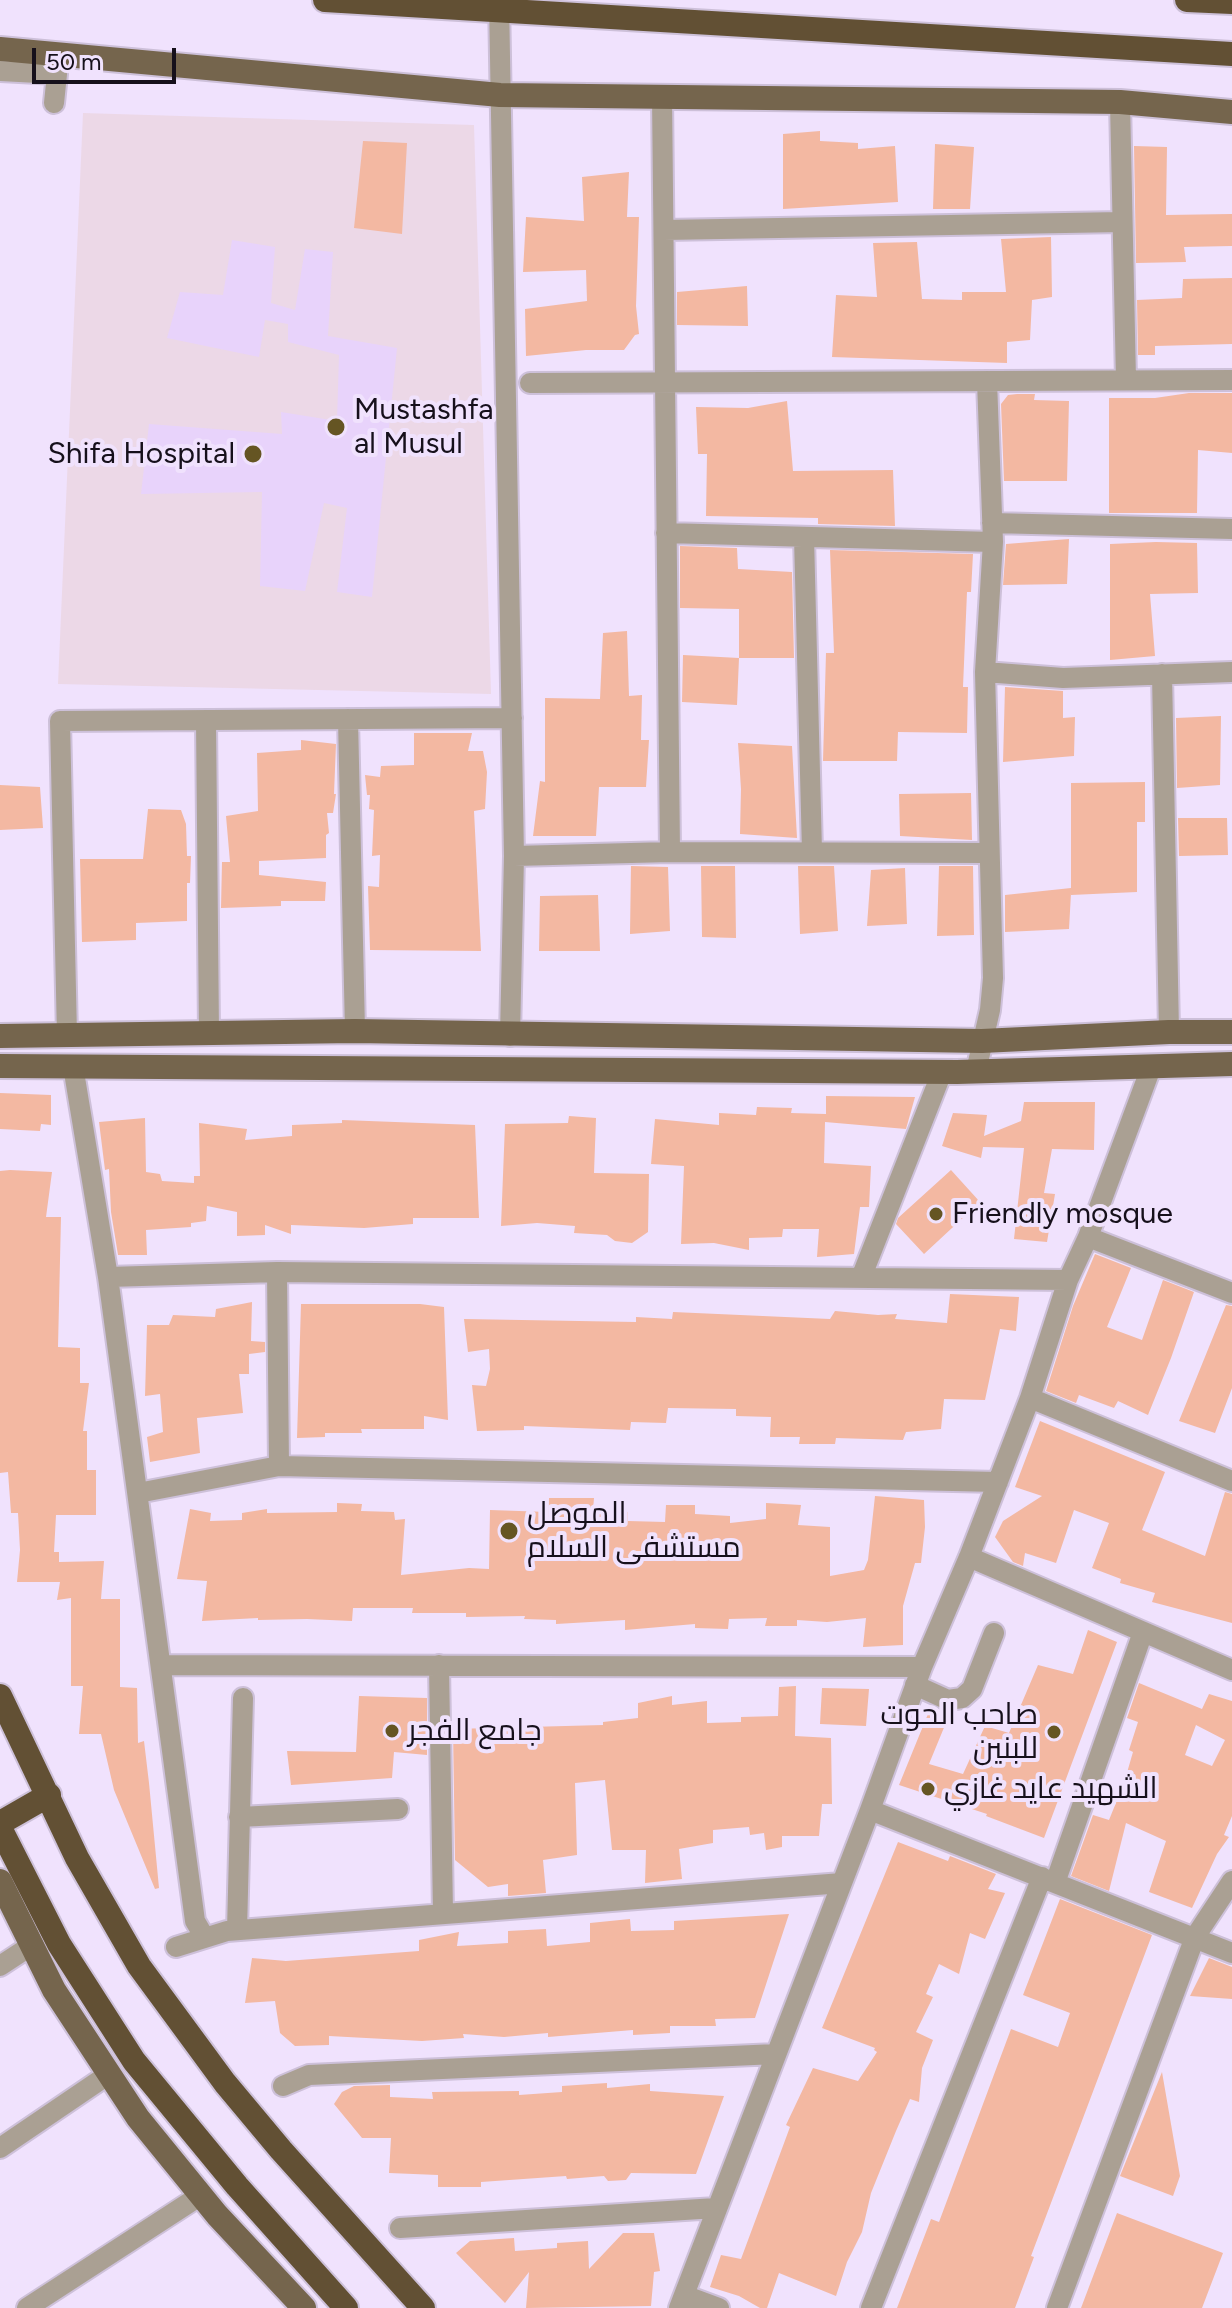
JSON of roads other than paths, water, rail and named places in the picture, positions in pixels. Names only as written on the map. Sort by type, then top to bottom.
[{"type":"highway","points":[[325,0],[500,5],[1232,54]]},
{"type":"highway","points":[[1187,0],[1232,2]]},
{"type":"highway","points":[[0,1696],[77,1858],[139,1966],[178,2022],[281,2150],[423,2308]]},
{"type":"highway","points":[[49,1795],[0,1825],[59,1944],[134,2061],[237,2186],[346,2308]]},
{"type":"main road","points":[[0,49],[500,95],[1120,102],[1232,112]]},
{"type":"main road","points":[[0,1036],[355,1031],[510,1036],[982,1041],[1232,1032]]},
{"type":"main road","points":[[0,1066],[942,1072],[1232,1064]]},
{"type":"main road","points":[[0,1881],[54,1990],[138,2118],[293,2305]]},
{"type":"street","points":[[500,5],[514,856],[510,1036]]},
{"type":"street","points":[[0,71],[57,74],[54,103]]},
{"type":"street","points":[[662,96],[670,852]]},
{"type":"street","points":[[1120,102],[1126,380]]},
{"type":"street","points":[[664,230],[1122,222]]},
{"type":"street","points":[[530,383],[1232,380]]},
{"type":"street","points":[[976,1071],[990,1010],[993,978],[985,672],[992,532],[987,381]]},
{"type":"street","points":[[666,533],[804,537],[1232,529]]},
{"type":"street","points":[[804,537],[812,852]]},
{"type":"street","points":[[985,672],[1063,678],[1232,672]]},
{"type":"street","points":[[1162,674],[1169,1032]]},
{"type":"street","points":[[67,1036],[60,721],[512,718]]},
{"type":"street","points":[[348,719],[355,1031]]},
{"type":"street","points":[[206,720],[209,1034]]},
{"type":"street","points":[[514,856],[670,852],[988,853]]},
{"type":"street","points":[[719,2308],[682,2301],[870,1810],[918,1676],[969,1557],[1030,1398],[1068,1280],[1088,1237],[1152,1065]]},
{"type":"street","points":[[73,1066],[108,1277],[195,1921],[205,1938]]},
{"type":"street","points":[[861,1278],[942,1072]]},
{"type":"street","points":[[1088,1237],[1232,1293]]},
{"type":"street","points":[[108,1277],[277,1272],[1068,1280]]},
{"type":"street","points":[[277,1272],[279,1466]]},
{"type":"street","points":[[1030,1398],[1232,1481]]},
{"type":"street","points":[[138,1493],[279,1466],[998,1482]]},
{"type":"street","points":[[969,1557],[1232,1670]]},
{"type":"street","points":[[871,2308],[1048,1880],[1143,1632]]},
{"type":"street","points":[[161,1665],[439,1665],[918,1676],[948,1700],[962,1698],[972,1689],[994,1633]]},
{"type":"street","points":[[439,1665],[443,1914]]},
{"type":"street","points":[[237,1930],[243,1698]]},
{"type":"street","points":[[239,1817],[398,1809]]},
{"type":"street","points":[[870,1810],[1232,1953]]},
{"type":"street","points":[[1057,2308],[1195,1937],[1232,1881]]},
{"type":"street","points":[[176,1947],[237,1930],[842,1883]]},
{"type":"street","points":[[0,1966],[32,1945]]},
{"type":"street","points":[[283,2086],[309,2075],[776,2054]]},
{"type":"street","points":[[0,2148],[109,2074]]},
{"type":"street","points":[[27,2308],[201,2195]]},
{"type":"street","points":[[400,2228],[716,2208]]},
{"type":"place","name":"Mustashfa al Musul","points":[[336,427]]},
{"type":"place","name":"Shifa Hospital","points":[[253,454]]},
{"type":"place","name":"Friendly mosque","points":[[936,1214]]},
{"type":"place","name":"الموصل مستشفى السلام","points":[[509,1531]]},
{"type":"place","name":"جامع الفجر","points":[[392,1731]]},
{"type":"place","name":"صاحب الحوت للبنين","points":[[1054,1732]]},
{"type":"place","name":"الشهيد عايد غازي","points":[[928,1789]]}]
